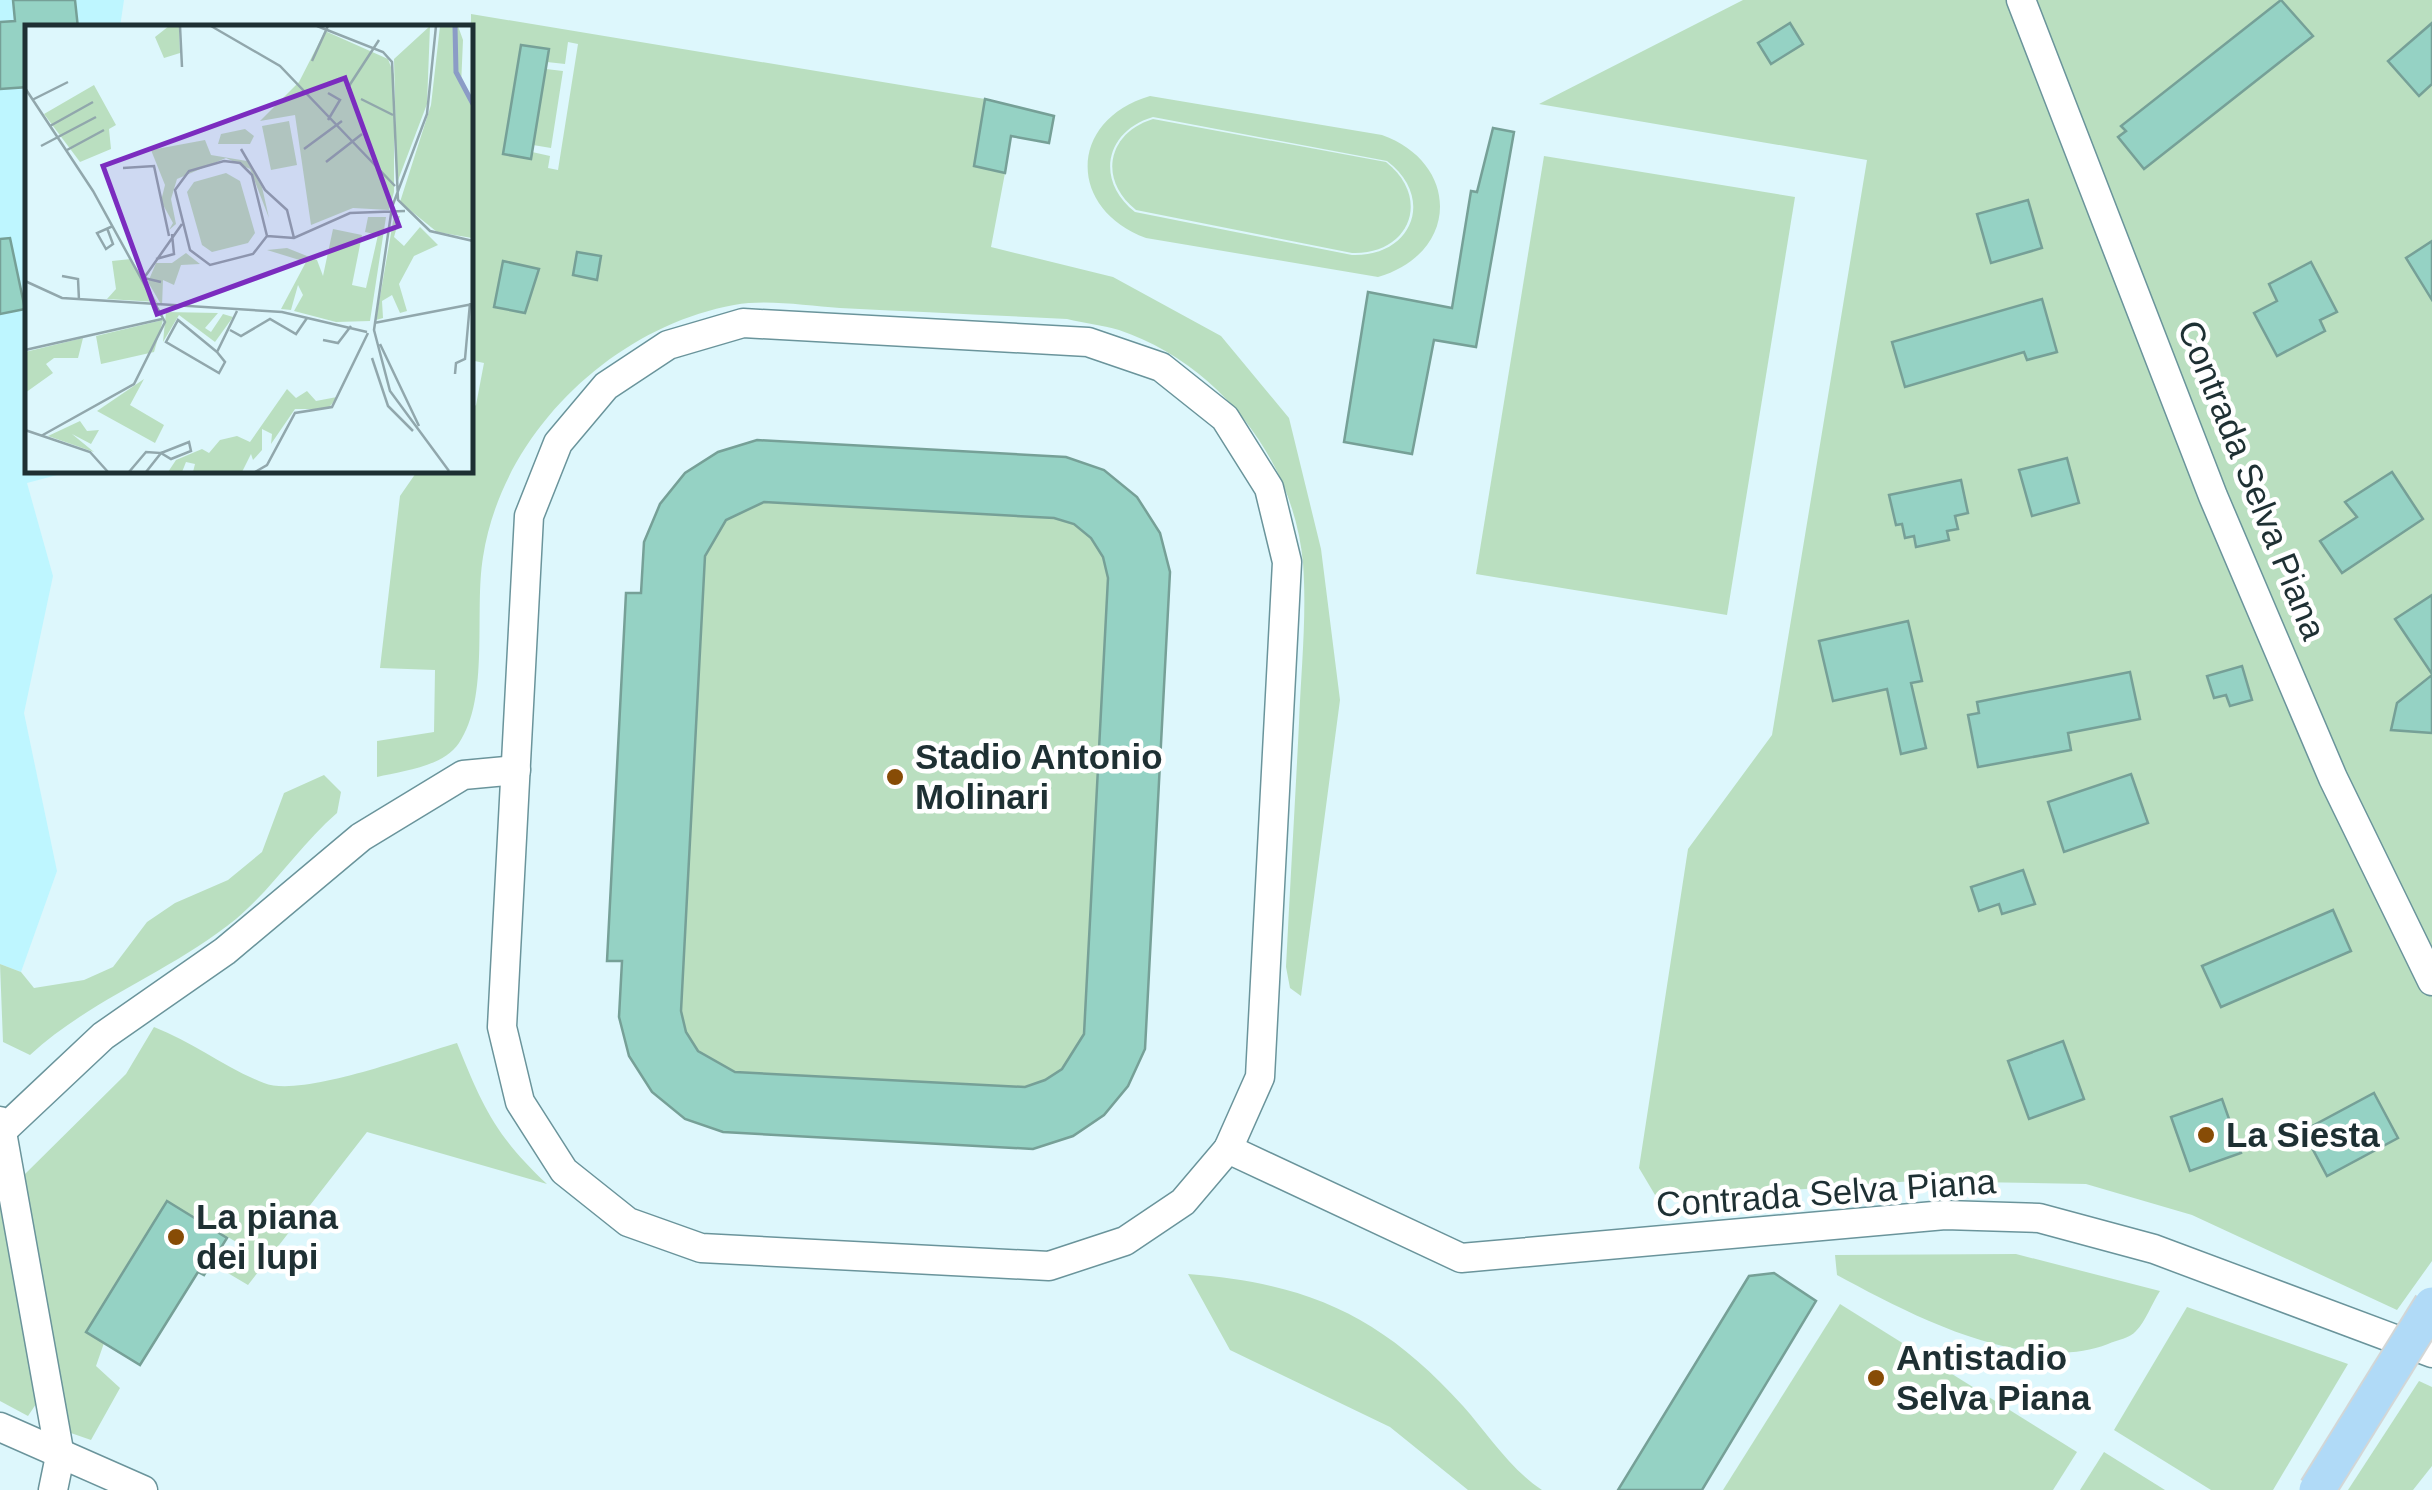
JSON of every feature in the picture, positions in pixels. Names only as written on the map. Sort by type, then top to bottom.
[{"type":"main road","points":[[2316,1490],[2432,1305]]},
{"type":"street","name":"Contrada Selva Piana","points":[[2020,0],[2213,496],[2333,778],[2432,980]]},
{"type":"street","points":[[744,323],[1088,342],[1161,367],[1226,418],[1269,488],[1287,562],[1260,1077],[1228,1149],[1183,1202],[1139,1232],[1124,1241],[1049,1266],[701,1248],[628,1222],[564,1172],[520,1102],[502,1027],[516,770],[529,516],[558,444],[606,386],[668,345],[744,323]]},
{"type":"street","points":[[53,1490],[60,1456],[1,1126],[103,1036],[224,951],[361,837],[463,776],[516,770]]},
{"type":"street","name":"Contrada Selva Piana","points":[[1228,1149],[1461,1258],[1945,1215],[2039,1218],[2154,1249],[2432,1354]]},
{"type":"street","points":[[0,1428],[143,1490]]},
{"type":"shaded area","points":[[0,0],[124,0],[120,25],[25,25],[25,472],[68,472],[27,483],[53,576],[24,713],[57,871],[21,972],[0,964]]},
{"type":"green space","points":[[1743,0],[2432,0],[2432,1261],[2397,1310],[2192,1215],[2086,1184],[1913,1181],[1658,1200],[1639,1168],[1688,849],[1772,735],[1867,160],[1539,104]]},
{"type":"green space","points":[[471,14],[985,99],[974,166],[1005,173],[991,247],[1113,277],[1221,336],[1289,418],[1321,549],[1340,700],[1301,996],[1290,988],[1286,967],[1304,623],[1303,563],[1297,525],[1267,453],[1245,420],[1188,366],[1155,345],[1119,330],[1067,319],[760,303],[734,305],[689,317],[646,336],[606,362],[570,393],[513,468],[494,511],[483,557],[475,703],[459,743],[433,763],[377,777],[377,741],[434,732],[435,670],[380,668],[400,496],[417,472],[472,472],[472,408],[476,405],[484,363],[472,360]],"holes":[[[568,42],[578,44],[558,170],[548,168],[550,156],[532,152],[533,145],[551,148],[563,71],[546,69],[547,62],[565,64]]]},
{"type":"green space","points":[[1150,96],[1382,135],[1408,148],[1426,166],[1437,186],[1440,208],[1436,229],[1424,249],[1405,265],[1378,277],[1146,238],[1120,225],[1102,207],[1091,187],[1088,165],[1092,144],[1104,124],[1123,108]],"holes":[[[1153,117],[1387,161],[1411,192],[1410,223],[1390,246],[1352,255],[1135,212],[1122,200],[1110,172],[1111,158],[1124,133]]]},
{"type":"green space","points":[[1153,119],[1386,162],[1400,176],[1408,192],[1408,222],[1388,245],[1352,253],[1136,210],[1116,185],[1113,158],[1126,135]]},
{"type":"green space","points":[[1544,156],[1795,197],[1727,615],[1476,574]]},
{"type":"green space","name":"Stadio Antonio Molinari","points":[[757,440],[1066,457],[1123,486],[1147,512],[1156,529],[1170,572],[1145,1049],[1125,1087],[1102,1114],[1055,1141],[1033,1149],[723,1132],[666,1103],[642,1077],[633,1060],[619,1017],[644,542],[663,503],[686,475],[716,455]]},
{"type":"green space","points":[[324,775],[341,792],[337,813],[236,919],[185,955],[79,1017],[30,1055],[3,1042],[0,964],[21,972],[34,988],[84,980],[113,967],[147,922],[175,903],[228,880],[262,852],[284,793]]},
{"type":"green space","points":[[154,1027],[250,1077],[281,1086],[330,1080],[457,1043],[493,1120],[515,1151],[547,1184],[367,1132],[248,1285],[221,1269],[238,1243],[167,1201],[86,1331],[104,1343],[96,1366],[120,1388],[91,1440],[68,1432],[24,1175],[126,1074]]},
{"type":"green space","points":[[0,1198],[37,1384],[36,1404],[28,1416],[0,1401]]},
{"type":"green space","points":[[2016,1254],[2160,1291],[2143,1322],[2130,1335],[2075,1352],[2041,1352],[1968,1336],[1898,1307],[1837,1275],[1835,1255]]},
{"type":"green space","points":[[1188,1274],[1270,1286],[1306,1296],[1372,1327],[1433,1375],[1510,1462],[1542,1490],[1468,1490],[1390,1427],[1230,1350]]},
{"type":"green space","name":"Antistadio Selva Piana","points":[[1840,1304],[2077,1452],[2053,1490],[1723,1490]]},
{"type":"green space","points":[[2187,1307],[2348,1364],[2273,1490],[2211,1490],[2114,1430]]},
{"type":"green space","points":[[2419,1381],[2432,1387],[2432,1466],[2413,1490],[2348,1490]]},
{"type":"green space","points":[[2104,1452],[2165,1490],[2080,1490]]},
{"type":"building","points":[[13,0],[75,0],[78,25],[25,25],[25,87],[0,89],[0,22],[15,21]]},
{"type":"building","points":[[2281,0],[2313,36],[2144,169],[2118,137],[2126,131],[2121,126]]},
{"type":"building","points":[[1790,23],[1803,44],[1771,64],[1758,43]]},
{"type":"building","points":[[2432,23],[2432,84],[2419,96],[2388,61]]},
{"type":"building","points":[[521,45],[549,49],[531,159],[503,154]]},
{"type":"building","points":[[985,99],[1054,116],[1049,143],[1011,136],[1005,173],[974,166]]},
{"type":"building","points":[[1493,128],[1514,132],[1476,347],[1434,340],[1412,454],[1344,442],[1368,292],[1452,308],[1471,191],[1477,192]]},
{"type":"building","points":[[2028,200],[2042,248],[1991,263],[1977,214]]},
{"type":"building","points":[[10,238],[25,309],[0,314],[0,239]]},
{"type":"building","points":[[2432,241],[2432,300],[2406,258]]},
{"type":"building","points":[[577,252],[601,256],[597,280],[573,275]]},
{"type":"building","points":[[503,261],[539,269],[525,313],[494,307]]},
{"type":"building","points":[[2311,262],[2337,312],[2320,320],[2325,331],[2277,356],[2254,313],[2277,301],[2269,284]]},
{"type":"building","points":[[2042,299],[2057,352],[2027,360],[2024,352],[1905,387],[1892,342]]},
{"type":"building","points":[[757,440],[1066,457],[1104,470],[1137,497],[1160,533],[1170,572],[1145,1049],[1128,1086],[1104,1115],[1073,1136],[1033,1149],[723,1132],[685,1119],[652,1092],[629,1056],[619,1017],[622,961],[607,961],[626,593],[641,593],[644,542],[660,504],[685,473],[718,452]],"holes":[[[764,502],[1054,518],[1074,524],[1091,538],[1103,557],[1108,578],[1084,1034],[1062,1069],[1025,1087],[735,1072],[698,1051],[686,1032],[681,1011],[705,556],[726,520]]]},
{"type":"building","points":[[2067,458],[2079,503],[2032,516],[2019,470]]},
{"type":"building","points":[[2392,472],[2423,519],[2342,573],[2320,541],[2357,517],[2345,502]]},
{"type":"building","points":[[1961,480],[1968,513],[1955,516],[1958,529],[1947,531],[1949,540],[1916,547],[1914,536],[1905,538],[1902,524],[1896,525],[1889,495]]},
{"type":"building","points":[[2432,595],[2432,674],[2395,619]]},
{"type":"building","points":[[1908,621],[1922,681],[1911,683],[1926,748],[1901,754],[1887,689],[1833,701],[1819,641]]},
{"type":"building","points":[[2242,666],[2252,700],[2230,706],[2226,695],[2214,698],[2207,676]]},
{"type":"building","points":[[2130,672],[2140,719],[2068,733],[2071,750],[1978,767],[1968,715],[1979,713],[1977,702]]},
{"type":"building","points":[[2432,675],[2432,733],[2391,730],[2397,703]]},
{"type":"building","points":[[2131,774],[2148,823],[2064,852],[2048,802]]},
{"type":"building","points":[[2023,870],[2035,904],[2002,914],[1999,904],[1979,911],[1971,887]]},
{"type":"building","points":[[2333,910],[2351,951],[2221,1007],[2202,966]]},
{"type":"building","points":[[2063,1041],[2084,1099],[2029,1119],[2008,1061]]},
{"type":"building","points":[[2374,1093],[2398,1138],[2327,1176],[2303,1131]]},
{"type":"building","name":"La Siesta","points":[[2222,1099],[2241,1153],[2190,1171],[2171,1117]]},
{"type":"building","points":[[167,1201],[227,1238],[204,1275],[198,1272],[140,1365],[86,1332]]},
{"type":"building","points":[[1774,1273],[1816,1301],[1702,1490],[1618,1490],[1749,1276]]},
{"type":"place","name":"Stadio Antonio Molinari","points":[[895,777]]},
{"type":"place","name":"La Siesta","points":[[2206,1135]]},
{"type":"place","name":"La piana dei lupi","points":[[176,1237]]},
{"type":"place","name":"Antistadio Selva Piana","points":[[1876,1378]]}]
